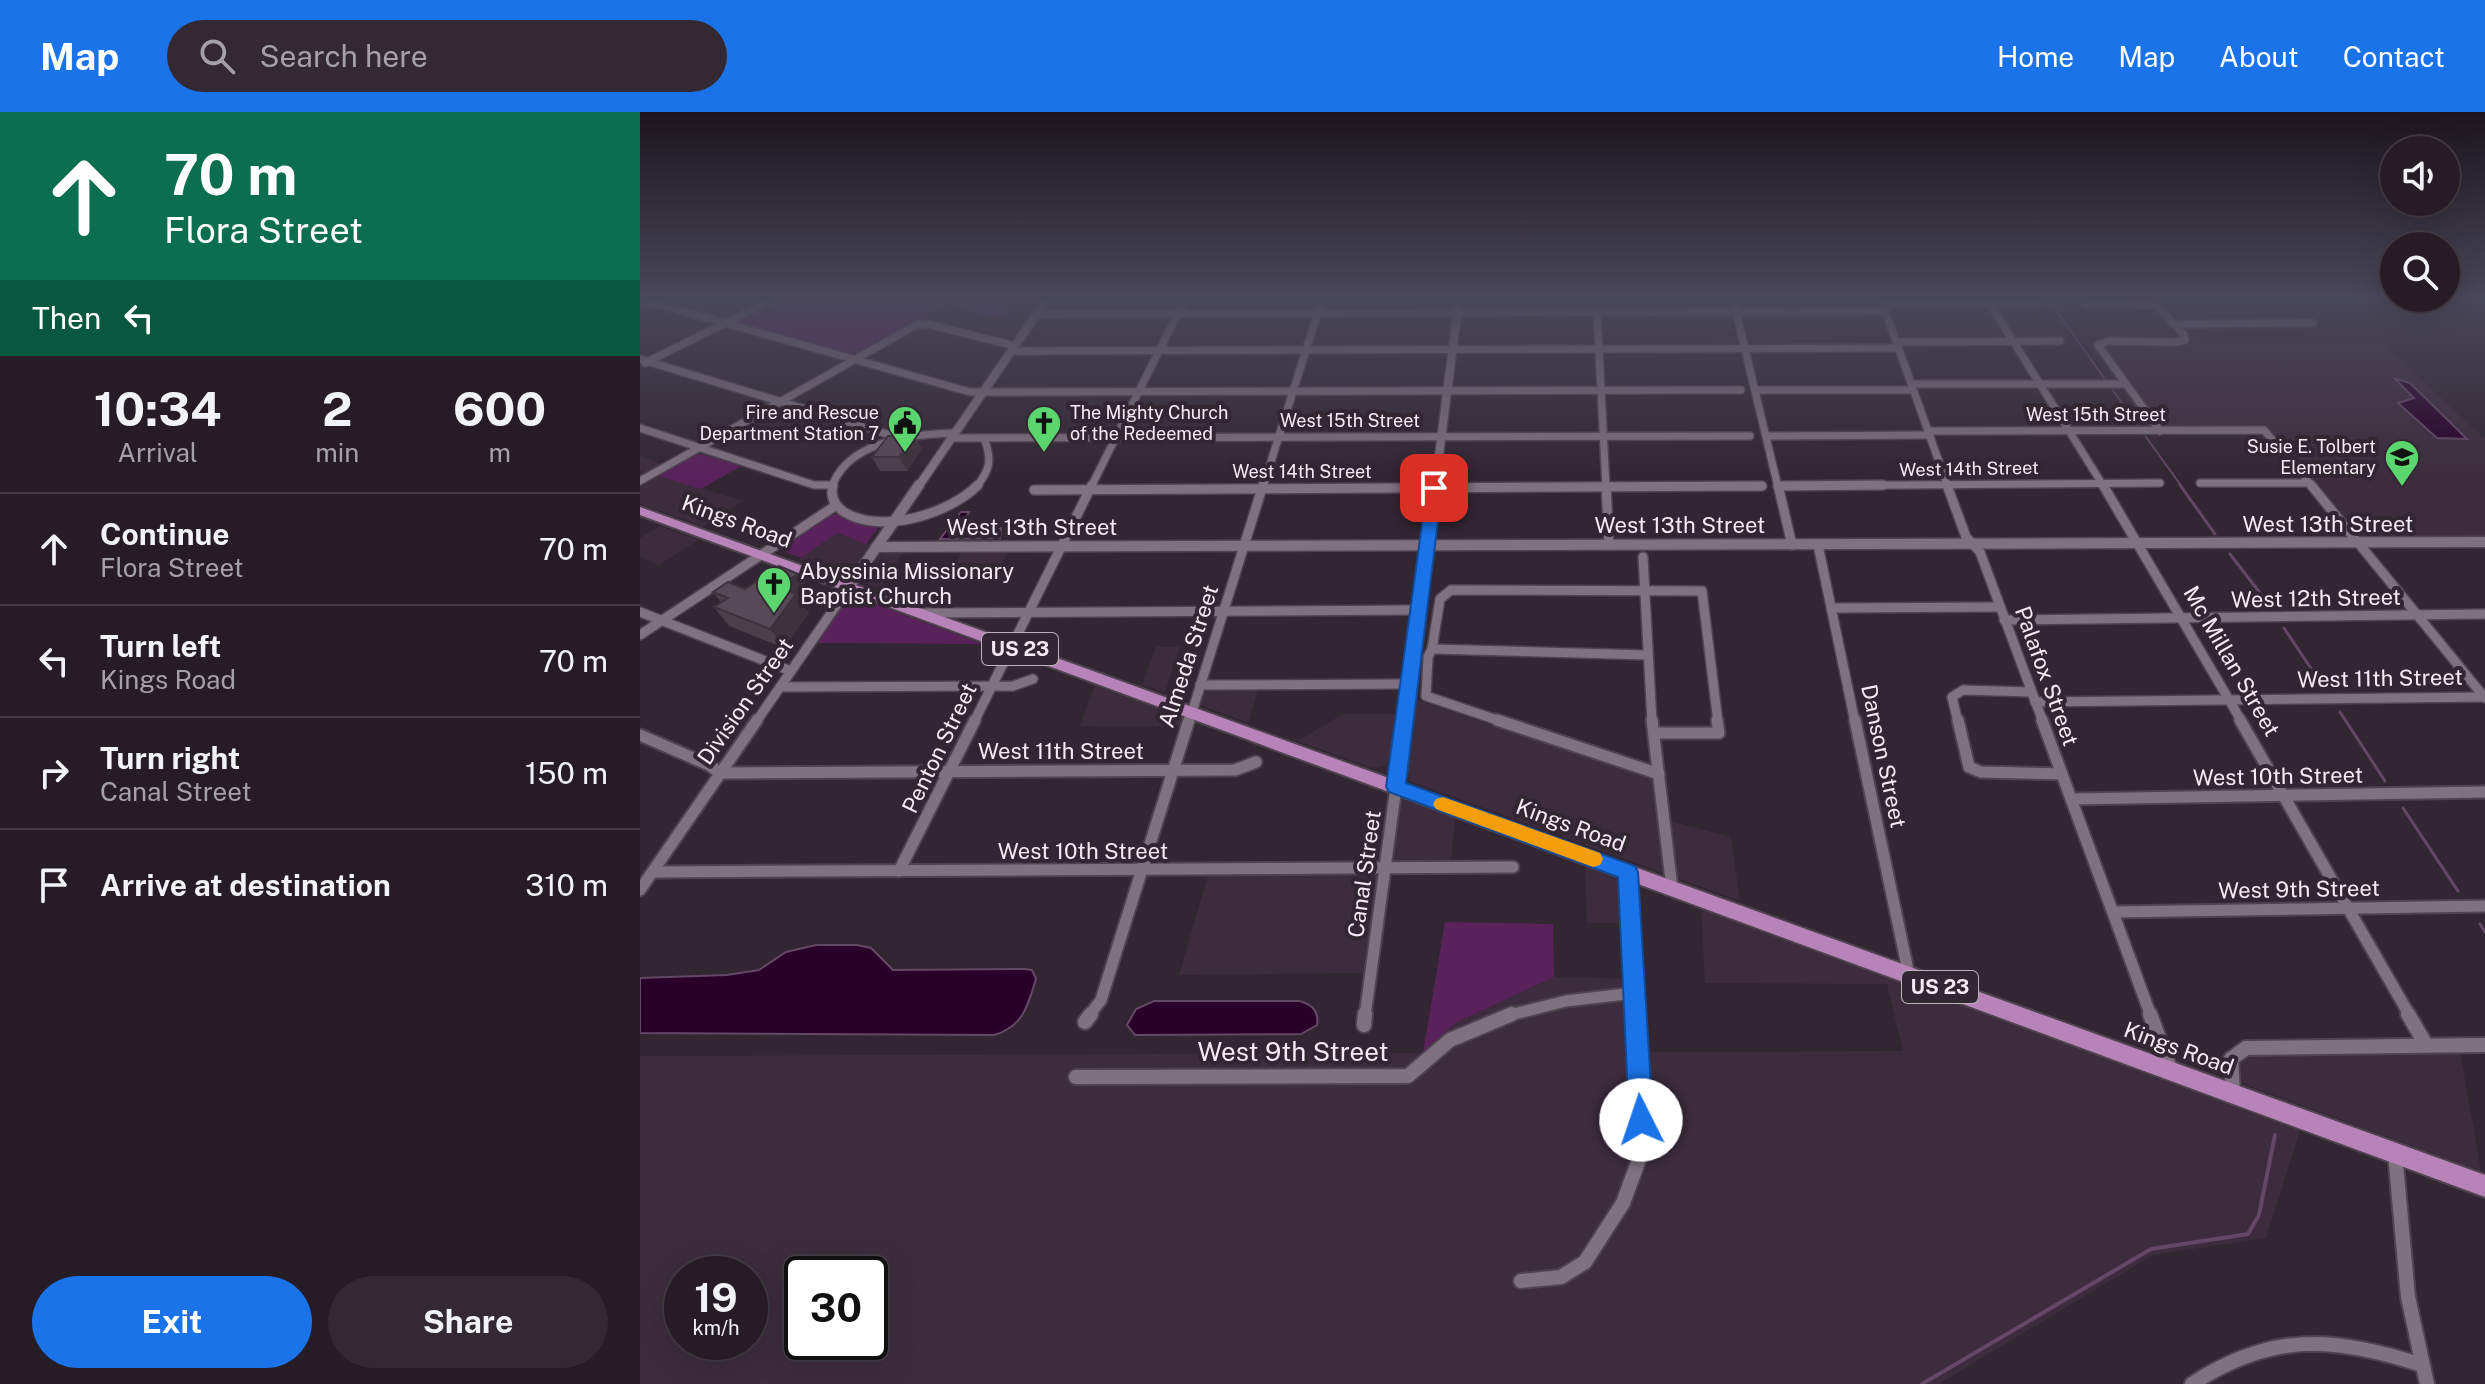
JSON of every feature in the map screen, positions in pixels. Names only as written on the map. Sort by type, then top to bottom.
[{"type":"main road","name":"Kings Road","points":[[640,511],[2485,1186]]},
{"type":"street","name":"Division Street","points":[[640,890],[1006,358]]},
{"type":"street","name":"Penton Street","points":[[899,871],[1155,358]]},
{"type":"street","name":"Almeda Street","points":[[1085,1022],[1101,1000],[1303,358]]},
{"type":"street","name":"Canal Street","points":[[1364,1025],[1451,358]]},
{"type":"street","points":[[1599,358],[1609,545]]},
{"type":"street","points":[[1747,358],[1792,545]]},
{"type":"street","name":"Palafox Street","points":[[1902,358],[1966,537],[1980,552],[2171,1071]]},
{"type":"street","name":"Mc Millan Street","points":[[2024,358],[2140,545],[2426,1045]]},
{"type":"street","points":[[2107,358],[2160,431]]},
{"type":"street","points":[[640,481],[854,359],[983,392],[1741,390]]},
{"type":"street","points":[[643,362],[898,438]]},
{"type":"street","points":[[1755,390],[2125,384]]},
{"type":"street","points":[[640,428],[814,485],[831,485]]},
{"type":"street","name":"West 15th Street","points":[[1766,436],[2264,430],[2310,483]]},
{"type":"street","name":"West 15th Street","points":[[898,438],[1750,436]]},
{"type":"street","points":[[898,438],[857,457],[840,471],[829,493],[835,506],[866,520],[894,520],[943,506],[981,484],[990,474],[993,458],[984,438]]},
{"type":"street","name":"West 14th Street","points":[[1778,486],[2160,483]]},
{"type":"street","points":[[2200,483],[2310,483],[2485,697]]},
{"type":"street","name":"West 14th Street","points":[[1034,490],[1762,486]]},
{"type":"street","points":[[640,635],[835,506]]},
{"type":"street","name":"West 13th Street","points":[[876,547],[2485,542]]},
{"type":"street","name":"Danson Street","points":[[1818,545],[1834,608],[1909,975]]},
{"type":"street","points":[[1643,557],[1647,655],[1672,888]]},
{"type":"street","points":[[1654,733],[1719,733],[1702,591],[1451,590],[1440,599],[1428,657],[1426,696],[1659,774]]},
{"type":"street","points":[[1834,608],[2000,607]]},
{"type":"street","points":[[922,613],[1418,610]]},
{"type":"street","points":[[640,612],[791,671]]},
{"type":"street","name":"West 12th Street","points":[[2004,620],[2485,614]]},
{"type":"street","points":[[1432,649],[1647,655]]},
{"type":"street","points":[[780,687],[1013,686],[1033,679]]},
{"type":"street","points":[[1200,685],[1409,684]]},
{"type":"street","name":"West 11th Street","points":[[2062,774],[1981,772],[1969,767],[1952,697],[1963,690],[2033,697],[2229,700],[2485,697]]},
{"type":"street","points":[[640,735],[709,765],[720,773]]},
{"type":"street","name":"West 11th Street","points":[[720,773],[1235,770],[1256,762]]},
{"type":"street","name":"West 10th Street","points":[[2071,799],[2485,792]]},
{"type":"street","name":"West 10th Street","points":[[653,872],[1513,867]]},
{"type":"street","points":[[1521,1281],[1561,1277],[1585,1262],[1610,1227],[1634,1179],[1641,1154],[1628,872]]},
{"type":"street","name":"West 9th Street","points":[[2113,912],[2485,906]]},
{"type":"street","name":"West 9th Street","points":[[1076,1077],[1408,1076],[1418,1071],[1449,1040],[1470,1030],[1569,999],[1634,990]]},
{"type":"street","points":[[2233,1093],[2231,1059],[2246,1048],[2485,1045]]},
{"type":"street","points":[[2395,1152],[2408,1297],[2427,1384]]},
{"type":"street","points":[[2192,1384],[2223,1363],[2261,1349],[2302,1344],[2346,1345],[2422,1365]]},
{"type":"shaded area","name":"Susie E. Tolbert Elementary","points":[[2099,358],[2399,358],[2485,439],[2485,537],[2361,538],[2267,427],[2151,429]]},
{"type":"shaded area","points":[[2395,379],[2410,383],[2467,439],[2437,438],[2398,403],[2414,398]]},
{"type":"shaded area","points":[[697,453],[741,466],[701,489],[656,475]]},
{"type":"shaded area","points":[[640,456],[671,467],[657,475],[743,501],[703,526],[640,504]]},
{"type":"shaded area","points":[[961,512],[969,512],[960,529],[1001,528],[1000,538],[940,539]]},
{"type":"shaded area","points":[[838,514],[878,528],[866,544],[837,533],[801,558],[781,550],[781,546],[825,516]]},
{"type":"shaded area","points":[[660,526],[698,540],[659,565],[640,557],[640,538]]},
{"type":"shaded area","points":[[837,533],[872,545],[857,566],[835,573],[798,560]]},
{"type":"shaded area","points":[[889,551],[904,551],[879,589],[865,583],[864,574],[876,556]]},
{"type":"shaded area","points":[[962,551],[1008,551],[995,577],[947,578]]},
{"type":"shaded area","points":[[861,599],[982,644],[816,643],[843,604]]},
{"type":"shaded area","points":[[1156,647],[1180,647],[1165,692],[1142,685]]},
{"type":"shaded area","points":[[1095,686],[1184,718],[1181,727],[1079,726]]},
{"type":"shaded area","points":[[1258,688],[1249,723],[1201,705],[1204,689]]},
{"type":"shaded area","points":[[1414,699],[1655,780],[1659,818],[1731,837],[1740,901],[1410,781],[1406,770]]},
{"type":"shaded area","points":[[1343,714],[1397,714],[1390,759],[1386,765],[1372,768],[1298,741]]},
{"type":"shaded area","points":[[1401,799],[1455,818],[1451,862],[1392,863]]},
{"type":"shaded area","points":[[1585,867],[1621,880],[1623,923],[1587,923]]},
{"type":"shaded area","points":[[1377,874],[1364,973],[1179,975],[1208,875]]},
{"type":"shaded area","points":[[1701,909],[2300,1131],[2266,1238],[2153,1255],[1939,1384],[640,1384],[640,1056],[1423,1053],[1455,1023],[1554,977],[1641,979],[1645,1052],[1903,1051],[1887,984],[1705,983]]},
{"type":"shaded area","points":[[1445,922],[1553,924],[1554,977],[1455,1023],[1423,1053]]},
{"type":"shaded area","points":[[816,945],[871,948],[893,970],[1024,969],[1032,970],[1036,979],[1018,1021],[994,1035],[640,1033],[640,978],[727,975],[759,970],[786,952]]},
{"type":"shaded area","points":[[1154,1001],[1299,1001],[1314,1009],[1317,1025],[1301,1034],[1135,1035],[1127,1025],[1136,1009]]},
{"type":"shaded area","points":[[2460,1051],[2481,1171],[2241,1083],[2239,1065],[2242,1057],[2249,1054]]},
{"type":"building","points":[[888,436],[914,436],[899,457],[872,457]]},
{"type":"building","points":[[779,566],[798,574],[776,588],[796,594],[770,629],[714,607],[728,598],[713,592],[728,582],[745,589]]},
{"type":"waterway","points":[[2090,358],[2104,378]]},
{"type":"waterway","points":[[2113,390],[2137,425]]},
{"type":"waterway","points":[[2146,437],[2182,487]]},
{"type":"waterway","points":[[2180,485],[2215,534]]},
{"type":"waterway","points":[[2230,554],[2270,606]]},
{"type":"waterway","points":[[2284,628],[2324,688]]},
{"type":"waterway","points":[[2340,712],[2385,781]]},
{"type":"waterway","points":[[2403,808],[2458,891]]},
{"type":"waterway","points":[[2480,924],[2485,932]]},
{"type":"waterway","points":[[1922,1384],[2151,1249],[2248,1234],[2259,1215],[2275,1135]]},
{"type":"slow traffic","points":[[1443,804],[1593,859]]},
{"type":"place","name":"Fire and Rescue Department Station 7","points":[[905,454]]},
{"type":"place","name":"The Mighty Church of the Redeemed","points":[[1044,454]]},
{"type":"place","name":"Susie E. Tolbert Elementary","points":[[2402,488]]},
{"type":"place","name":"Abyssinia Missionary Baptist Church","points":[[774,615]]},
{"type":"route","points":[[1434,488],[1396,787],[1628,872],[1641,1120]]}]
